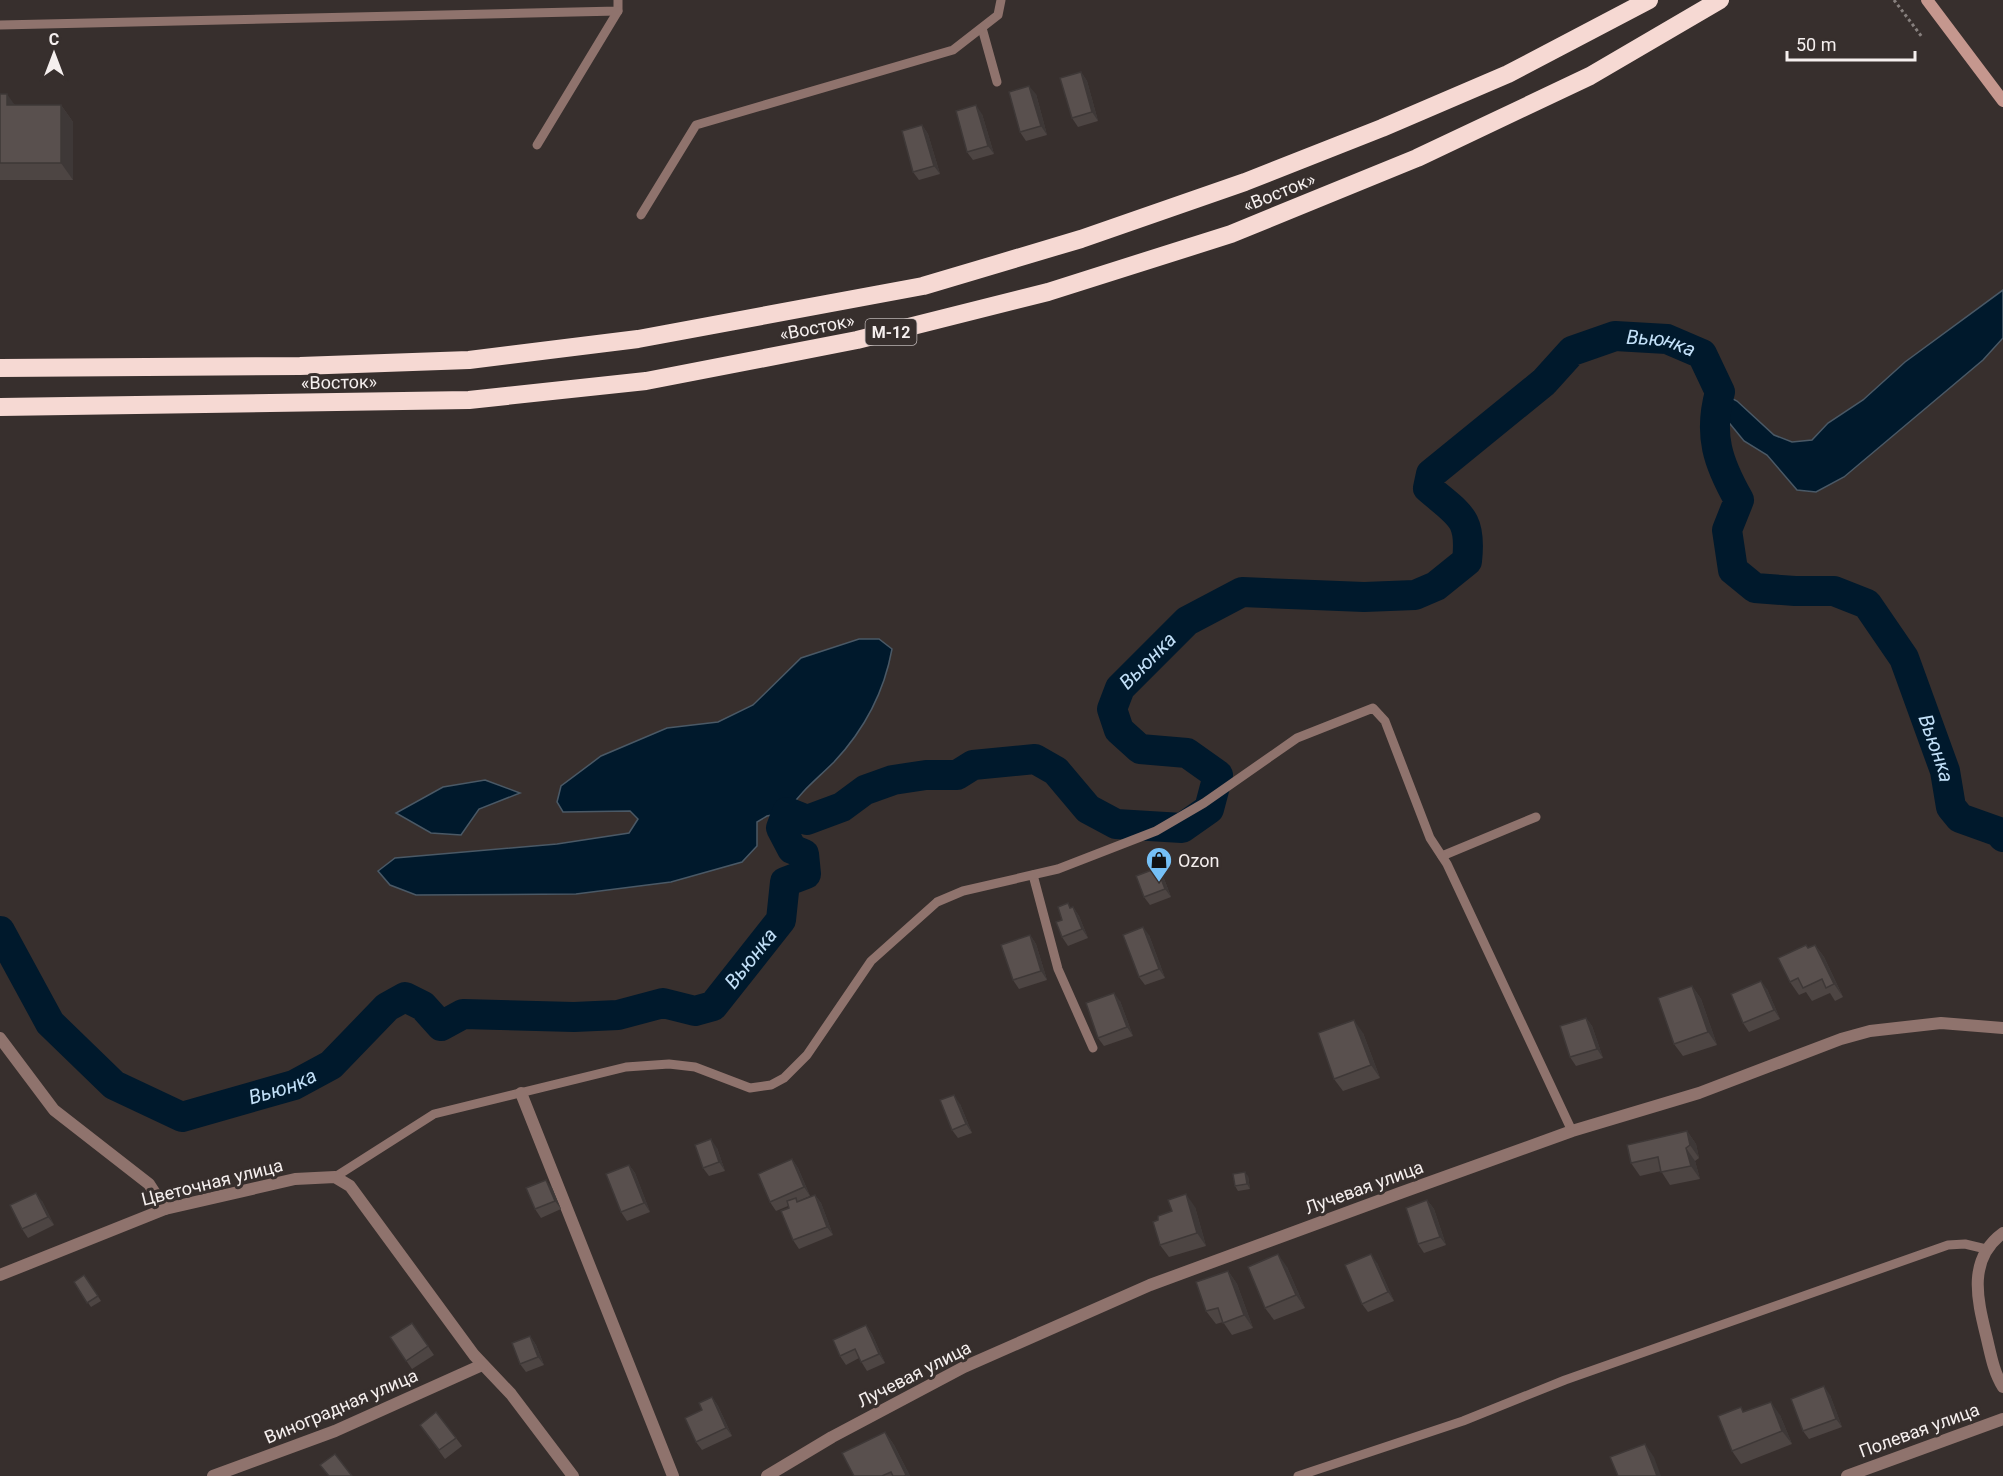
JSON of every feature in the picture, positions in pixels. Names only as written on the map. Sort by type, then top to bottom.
[{"type":"highway","name":"«Восток»","points":[[0,368],[300,366],[469,360],[638,339],[923,286],[1092,235],[1245,182],[1372,132],[1508,74],[1649,0]]},
{"type":"highway","name":"«Восток»","points":[[0,407],[469,400],[646,381],[868,338],[1048,292],[1231,234],[1417,158],[1590,76],[1720,0]]},
{"type":"main road","points":[[1927,0],[2003,101]]},
{"type":"street","name":"Лучевая улица","points":[[767,1476],[832,1437],[964,1367],[1150,1285],[1572,1131],[1699,1093],[1841,1039],[1870,1031],[1941,1023],[2003,1028]]},
{"type":"street","points":[[0,1038],[54,1110],[149,1184],[165,1209]]},
{"type":"street","points":[[521,1093],[673,1476]]},
{"type":"street","points":[[335,1177],[350,1186],[482,1365],[511,1394],[573,1476]]},
{"type":"street","name":"Цветочная улица","points":[[0,1275],[165,1209],[295,1179],[335,1177]]},
{"type":"street","points":[[2003,1233],[1986,1250],[1980,1261],[1977,1290],[1994,1367],[2003,1387]]},
{"type":"street","name":"Виноградная улица","points":[[213,1476],[335,1431],[482,1365]]},
{"type":"street","name":"Полевая улица","points":[[1847,1476],[2003,1419]]},
{"type":"lane","points":[[537,145],[618,11],[618,0]]},
{"type":"lane","points":[[641,215],[696,125],[953,50],[998,15],[1001,0]]},
{"type":"lane","points":[[0,25],[618,11]]},
{"type":"lane","points":[[982,27],[997,82]]},
{"type":"lane","points":[[335,1177],[434,1114],[626,1067],[669,1064],[695,1067],[750,1088],[771,1085],[784,1078],[807,1055],[871,962],[937,902],[963,891],[1058,869],[1156,831],[1204,803],[1297,738],[1373,708],[1386,721],[1430,838],[1442,856],[1572,1131]]},
{"type":"lane","points":[[1442,856],[1536,817]]},
{"type":"lane","points":[[1033,875],[1059,969],[1093,1048]]},
{"type":"lane","points":[[1298,1476],[1463,1421],[1565,1380],[1948,1245],[1965,1244],[1986,1250]]},
{"type":"path","points":[[1894,0],[1922,37]]},
{"type":"water","points":[[2003,290],[2003,338],[1983,360],[1844,477],[1816,492],[1797,490],[1767,455],[1744,441],[1726,419],[1713,416],[1720,392],[1737,401],[1774,435],[1792,442],[1812,440],[1828,423],[1863,400],[1905,362]]},
{"type":"water","points":[[859,639],[879,639],[892,649],[884,681],[872,710],[845,749],[787,812],[767,816],[757,822],[757,846],[742,862],[671,882],[576,894],[416,895],[390,885],[378,871],[395,858],[557,844],[629,833],[638,819],[630,811],[563,812],[557,802],[561,786],[601,756],[667,728],[718,722],[753,705],[801,658]]},
{"type":"water","points":[[485,780],[520,793],[479,809],[461,835],[431,833],[396,813],[443,787]]},
{"type":"building","points":[[1081,72],[1092,112],[1072,118],[1060,78]]},
{"type":"building","points":[[1029,86],[1041,126],[1020,132],[1009,92]]},
{"type":"building","points":[[0,94],[7,94],[7,105],[61,105],[61,163],[0,163]]},
{"type":"building","points":[[976,105],[988,146],[967,152],[956,111]]},
{"type":"building","points":[[922,125],[934,166],[913,172],[902,131]]},
{"type":"building","points":[[1157,868],[1165,889],[1144,897],[1136,876]]},
{"type":"building","points":[[1068,903],[1070,908],[1073,907],[1082,929],[1062,937],[1056,922],[1062,920],[1058,907]]},
{"type":"building","points":[[1143,927],[1159,969],[1139,977],[1123,935]]},
{"type":"building","points":[[1030,935],[1041,971],[1013,980],[1001,945]]},
{"type":"building","points":[[1806,945],[1808,948],[1815,945],[1834,984],[1826,988],[1822,979],[1803,988],[1798,978],[1790,982],[1778,958]]},
{"type":"building","points":[[1761,981],[1774,1010],[1743,1023],[1731,994]]},
{"type":"building","points":[[1692,986],[1708,1032],[1674,1044],[1658,998]]},
{"type":"building","points":[[1114,993],[1127,1027],[1098,1038],[1086,1003]]},
{"type":"building","points":[[1586,1018],[1597,1049],[1570,1057],[1560,1026]]},
{"type":"building","points":[[1354,1020],[1371,1065],[1334,1079],[1318,1033]]},
{"type":"building","points":[[954,1095],[966,1124],[952,1130],[940,1100]]},
{"type":"building","points":[[1687,1131],[1690,1145],[1686,1148],[1691,1166],[1661,1172],[1658,1157],[1631,1163],[1627,1145]]},
{"type":"building","points":[[711,1139],[719,1162],[703,1168],[695,1145]]},
{"type":"building","points":[[792,1159],[804,1187],[770,1202],[758,1174]]},
{"type":"building","points":[[629,1165],[644,1203],[621,1212],[606,1174]]},
{"type":"building","points":[[1245,1172],[1247,1184],[1235,1186],[1233,1174]]},
{"type":"building","points":[[546,1180],[555,1201],[535,1209],[526,1188]]},
{"type":"building","points":[[36,1193],[48,1217],[22,1229],[10,1205]]},
{"type":"building","points":[[1186,1194],[1197,1233],[1160,1245],[1153,1222],[1158,1220],[1158,1216],[1172,1211],[1168,1200]]},
{"type":"building","points":[[815,1195],[827,1227],[793,1240],[781,1211],[789,1208],[787,1201],[796,1198],[797,1202]]},
{"type":"building","points":[[1427,1200],[1440,1237],[1418,1244],[1406,1208]]},
{"type":"building","points":[[1278,1254],[1296,1295],[1265,1308],[1248,1267]]},
{"type":"building","points":[[1371,1254],[1388,1292],[1362,1304],[1345,1265]]},
{"type":"building","points":[[1228,1271],[1244,1315],[1223,1323],[1218,1308],[1206,1311],[1196,1282]]},
{"type":"building","points":[[84,1275],[98,1296],[87,1303],[74,1282]]},
{"type":"building","points":[[412,1323],[428,1346],[406,1361],[390,1337]]},
{"type":"building","points":[[866,1325],[879,1354],[861,1362],[855,1349],[840,1356],[833,1340]]},
{"type":"building","points":[[530,1336],[538,1357],[520,1364],[512,1343]]},
{"type":"building","points":[[1824,1386],[1836,1419],[1803,1431],[1791,1399]]},
{"type":"building","points":[[712,1397],[726,1428],[696,1442],[685,1418],[702,1410],[699,1403]]},
{"type":"building","points":[[1771,1402],[1782,1431],[1732,1451],[1718,1416],[1741,1407],[1743,1412]]},
{"type":"building","points":[[436,1412],[456,1438],[439,1450],[420,1425]]},
{"type":"building","points":[[885,1432],[906,1475],[893,1476],[891,1472],[882,1476],[854,1476],[842,1453]]},
{"type":"building","points":[[1645,1444],[1657,1476],[1618,1476],[1610,1457]]},
{"type":"building","points":[[335,1454],[352,1476],[329,1476],[320,1465]]},
{"type":"waterway","name":"Вьюнка","points":[[0,931],[50,1023],[114,1085],[182,1117],[294,1085],[331,1065],[387,1007],[405,997],[423,1006],[441,1026],[463,1014],[574,1017],[618,1015],[663,1003],[695,1011],[713,1006],[781,920],[785,882],[806,874],[804,854],[792,849],[781,828],[787,812],[807,820],[842,807],[865,790],[893,780],[926,775],[957,775],[973,765],[1035,759],[1056,771],[1088,809],[1116,824],[1182,828],[1209,809],[1218,775],[1187,753],[1140,749],[1119,730],[1112,709],[1120,688],[1187,621],[1242,592],[1364,597],[1415,595],[1436,586],[1467,561],[1468,546],[1465,526],[1461,518],[1428,488],[1431,474],[1544,382],[1572,351],[1615,336],[1667,339],[1702,354],[1720,392],[1715,422],[1717,448],[1725,474],[1739,500],[1727,530],[1733,570],[1755,588],[1834,591],[1867,604],[1904,658],[1945,771],[1951,807],[1960,818],[1999,832],[2003,837]]},
{"type":"place","name":"Ozon","points":[[1159,883]]}]
